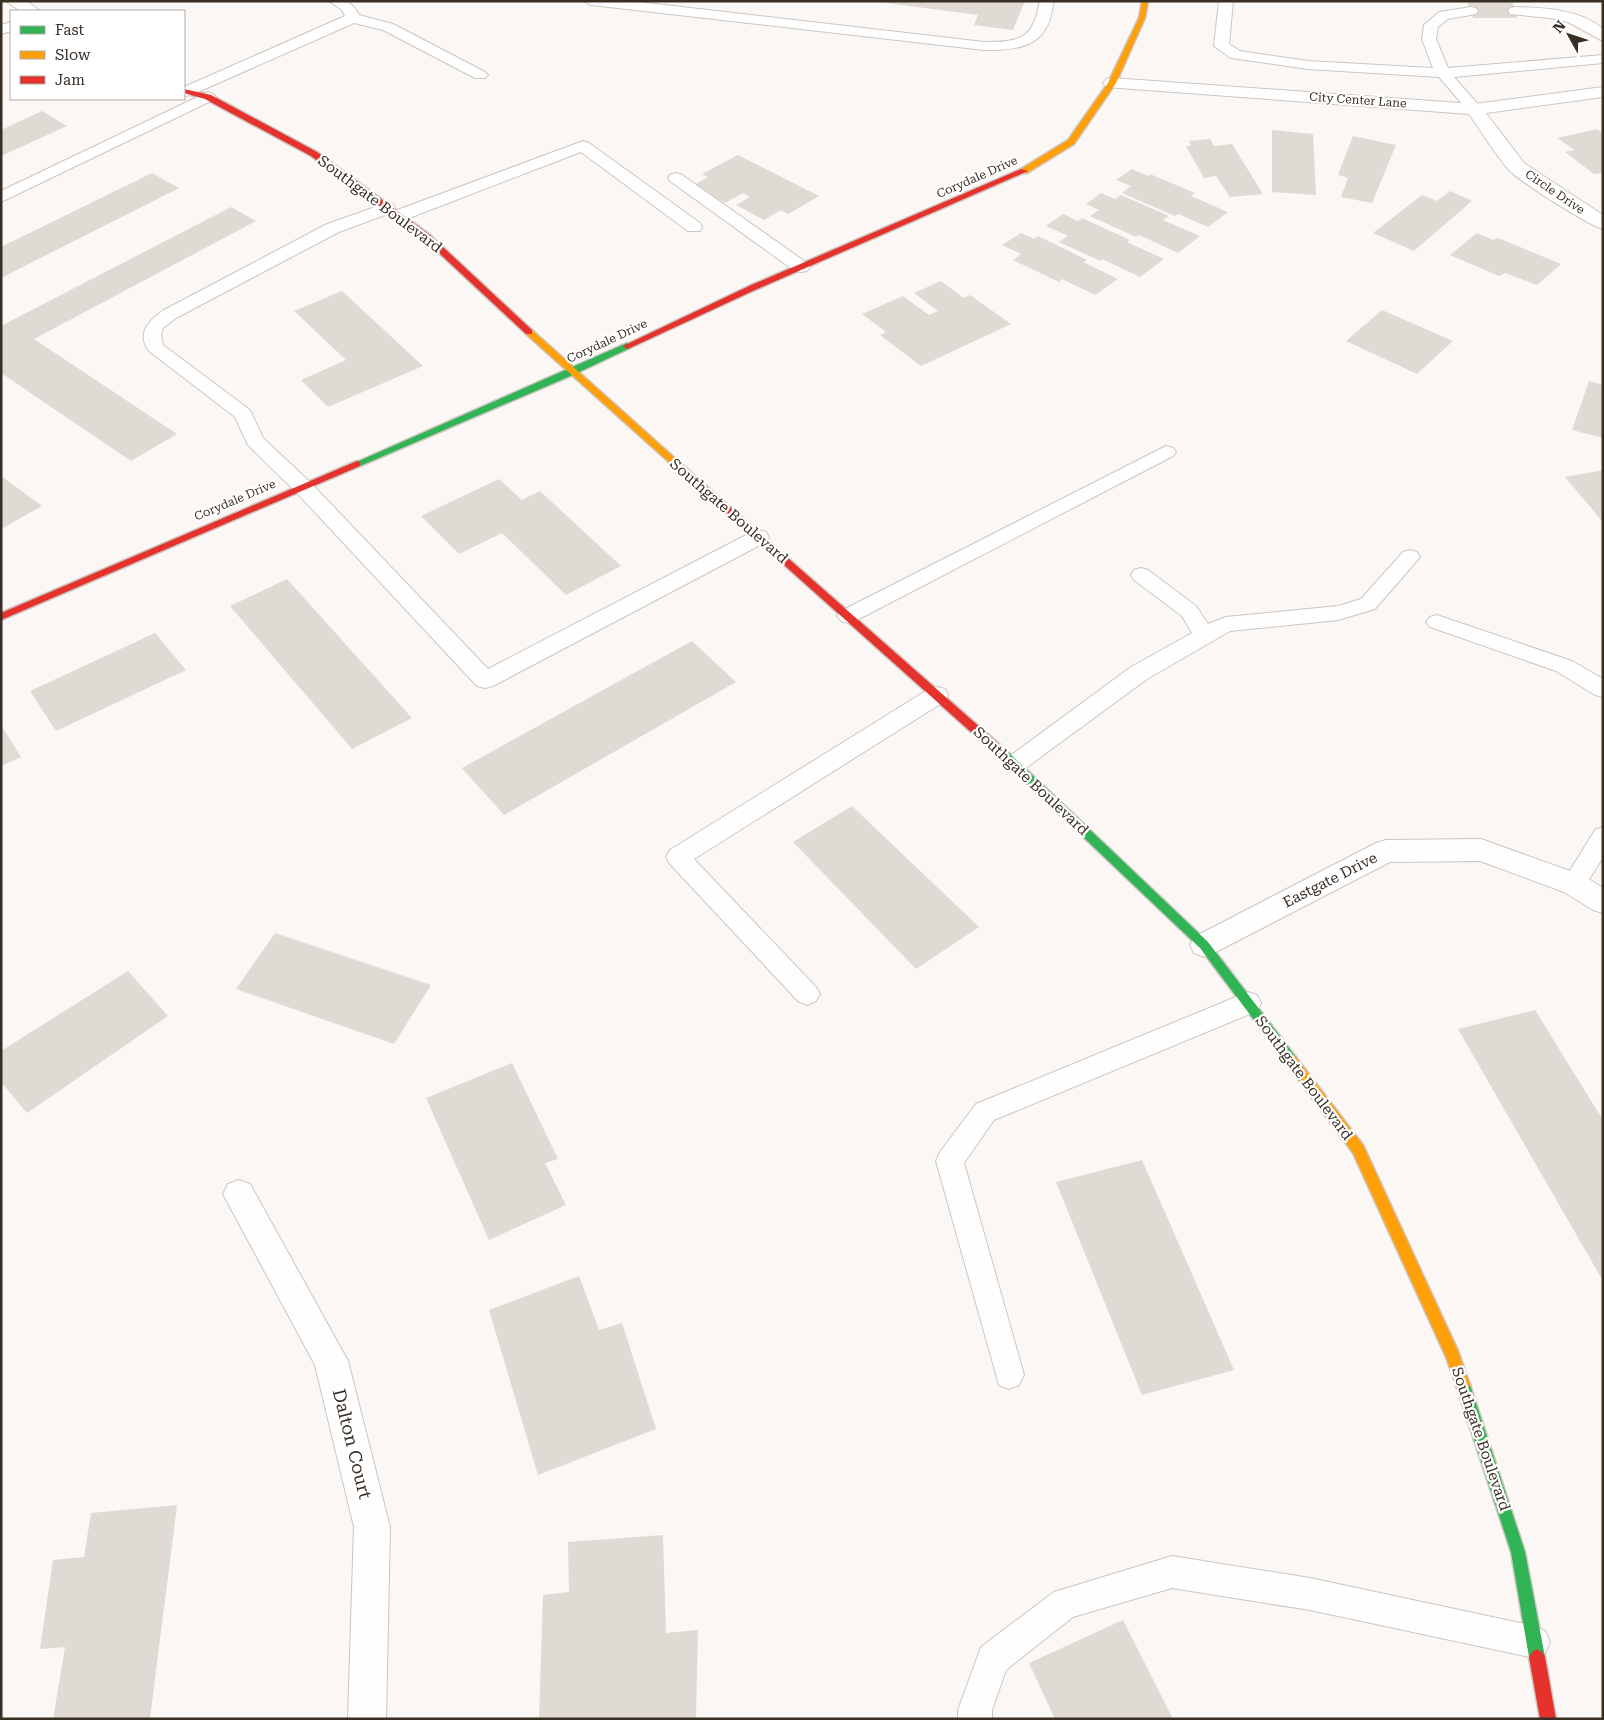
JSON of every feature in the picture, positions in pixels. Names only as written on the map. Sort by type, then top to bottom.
[{"type":"street","points":[[14,1],[30,10]]},
{"type":"street","name":"Corydale Drive","points":[[1,617],[572,372],[801,267],[1020,174],[1071,142],[1112,83],[1142,18],[1146,1]]},
{"type":"street","name":"City Center Lane","points":[[1112,83],[1474,109],[1603,92]]},
{"type":"street","name":"Southgate Boulevard","points":[[185,91],[208,97],[314,154],[427,237],[572,372],[1015,764],[1204,945],[1358,1149],[1453,1356],[1518,1552],[1548,1719]]},
{"type":"street","name":"Circle Drive","points":[[1474,109],[1517,167],[1573,206],[1603,223]]},
{"type":"street","name":"Eastgate Drive","points":[[1204,945],[1386,851],[1481,850],[1574,884],[1603,902]]},
{"type":"street","name":"Dalton Court","points":[[239,1194],[331,1361],[372,1527],[367,1719]]},
{"type":"lane","points":[[336,1],[348,7],[353,18]]},
{"type":"lane","points":[[591,1],[976,46],[1006,47],[1025,40],[1038,29],[1047,1]]},
{"type":"lane","points":[[1226,1],[1221,46],[1236,55],[1308,65],[1443,73],[1603,59]]},
{"type":"lane","points":[[1471,11],[1444,15],[1431,25],[1429,39],[1443,73],[1474,109]]},
{"type":"lane","points":[[1515,11],[1544,12],[1564,16],[1595,29],[1603,37]]},
{"type":"lane","points":[[185,91],[353,18],[388,27],[480,75]]},
{"type":"lane","points":[[1,197],[208,97]]},
{"type":"lane","points":[[694,227],[583,146],[393,212],[333,228],[170,314],[155,324],[151,336],[154,347],[243,414],[255,441],[303,486],[485,680],[759,538]]},
{"type":"lane","points":[[676,178],[801,267]]},
{"type":"lane","points":[[848,616],[1166,452]]},
{"type":"lane","points":[[1015,764],[1139,673],[1226,624],[1338,613],[1368,604],[1410,556]]},
{"type":"lane","points":[[1141,575],[1189,611],[1205,636]]},
{"type":"lane","points":[[1437,622],[1564,666],[1603,689]]},
{"type":"lane","points":[[807,994],[678,856],[937,695]]},
{"type":"lane","points":[[1574,884],[1603,836]]},
{"type":"lane","points":[[1009,1375],[950,1161],[985,1112],[1248,1003]]},
{"type":"lane","points":[[975,1719],[975,1710],[993,1659],[1064,1602],[1172,1572],[1310,1594],[1534,1642]]},
{"type":"building","points":[[872,1],[1025,1],[1013,30],[974,25],[978,15]]},
{"type":"building","points":[[1467,1],[1512,1],[1517,18],[1473,18]]},
{"type":"building","points":[[42,111],[67,126],[1,156],[1,130]]},
{"type":"building","points":[[1597,129],[1603,134],[1603,173],[1594,174],[1565,152],[1575,150],[1557,138]]},
{"type":"building","points":[[1272,130],[1313,134],[1316,195],[1272,192]]},
{"type":"building","points":[[1353,136],[1396,145],[1372,203],[1341,197],[1348,178],[1338,175]]},
{"type":"building","points":[[1210,139],[1214,146],[1232,144],[1263,194],[1230,197],[1216,176],[1204,178],[1186,146],[1191,146],[1189,141]]},
{"type":"building","points":[[738,155],[819,196],[788,214],[781,210],[764,220],[736,205],[750,197],[743,193],[725,203],[692,186],[708,177],[702,174]]},
{"type":"building","points":[[1132,169],[1148,176],[1150,174],[1195,193],[1191,196],[1228,212],[1208,227],[1178,214],[1175,216],[1122,193],[1131,186],[1116,180]]},
{"type":"building","points":[[152,173],[179,188],[1,278],[1,247]]},
{"type":"building","points":[[1450,191],[1472,201],[1414,251],[1373,233],[1422,195],[1437,201]]},
{"type":"building","points":[[1101,193],[1115,199],[1121,195],[1169,216],[1163,220],[1200,236],[1178,253],[1139,235],[1136,237],[1090,216],[1099,210],[1086,204]]},
{"type":"building","points":[[231,207],[256,221],[34,339],[177,434],[131,461],[1,373],[1,326]]},
{"type":"building","points":[[1063,214],[1078,221],[1082,218],[1130,240],[1127,242],[1164,259],[1140,277],[1102,259],[1100,261],[1059,242],[1068,236],[1046,226]]},
{"type":"building","points":[[1021,233],[1034,239],[1038,236],[1087,260],[1083,262],[1118,279],[1095,295],[1062,279],[1059,282],[1013,260],[1021,254],[1002,245]]},
{"type":"building","points":[[1477,233],[1493,240],[1498,238],[1561,264],[1537,285],[1505,273],[1499,276],[1450,255]]},
{"type":"building","points":[[941,281],[964,298],[970,295],[1011,324],[921,366],[880,335],[886,332],[862,314],[903,296],[929,315],[938,311],[914,293]]},
{"type":"building","points":[[342,291],[423,366],[328,407],[301,380],[346,360],[294,311]]},
{"type":"building","points":[[1382,310],[1453,341],[1417,374],[1346,341]]},
{"type":"building","points":[[1589,381],[1603,385],[1603,438],[1572,430]]},
{"type":"building","points":[[1603,470],[1603,522],[1565,477]]},
{"type":"building","points":[[1,476],[42,506],[1,529]]},
{"type":"building","points":[[499,479],[522,500],[540,491],[621,566],[566,595],[502,533],[459,554],[421,516]]},
{"type":"building","points":[[287,579],[412,718],[352,749],[230,606]]},
{"type":"building","points":[[155,633],[186,670],[56,731],[30,691]]},
{"type":"building","points":[[692,641],[736,682],[504,815],[462,768]]},
{"type":"building","points":[[1,725],[21,757],[1,766]]},
{"type":"building","points":[[852,806],[979,927],[916,969],[793,842]]},
{"type":"building","points":[[275,933],[431,985],[394,1044],[236,989]]},
{"type":"building","points":[[128,971],[168,1016],[27,1113],[1,1082],[1,1051]]},
{"type":"building","points":[[1535,1010],[1603,1120],[1603,1281],[1458,1029]]},
{"type":"building","points":[[512,1063],[558,1159],[545,1163],[566,1205],[489,1240],[426,1098]]},
{"type":"building","points":[[1142,1160],[1234,1370],[1142,1395],[1056,1182]]},
{"type":"building","points":[[579,1276],[599,1330],[622,1323],[656,1429],[538,1475],[489,1310]]},
{"type":"building","points":[[177,1505],[150,1719],[53,1719],[65,1647],[40,1649],[53,1560],[84,1557],[91,1513]]},
{"type":"building","points":[[663,1535],[666,1633],[698,1630],[696,1719],[539,1719],[543,1595],[569,1592],[568,1542]]},
{"type":"building","points":[[1123,1620],[1173,1719],[1055,1719],[1029,1663]]},
{"type":"traffic: fast","points":[[357,464],[572,372],[627,346]]},
{"type":"traffic: fast","points":[[1004,755],[1204,945],[1291,1060]]},
{"type":"traffic: fast","points":[[1463,1385],[1518,1552],[1537,1657]]},
{"type":"traffic: slow","points":[[1024,171],[1071,142],[1112,83],[1142,18],[1145,1]]},
{"type":"traffic: slow","points":[[529,332],[693,479]]},
{"type":"traffic: slow","points":[[1291,1060],[1358,1149],[1453,1356],[1463,1385]]},
{"type":"traffic: jam","points":[[185,91],[208,97],[314,154],[427,237],[529,332]]},
{"type":"traffic: jam","points":[[627,346],[752,288],[1024,171]]},
{"type":"traffic: jam","points":[[1,617],[357,464]]},
{"type":"traffic: jam","points":[[693,479],[1004,755]]},
{"type":"traffic: jam","points":[[1537,1657],[1548,1719]]}]
